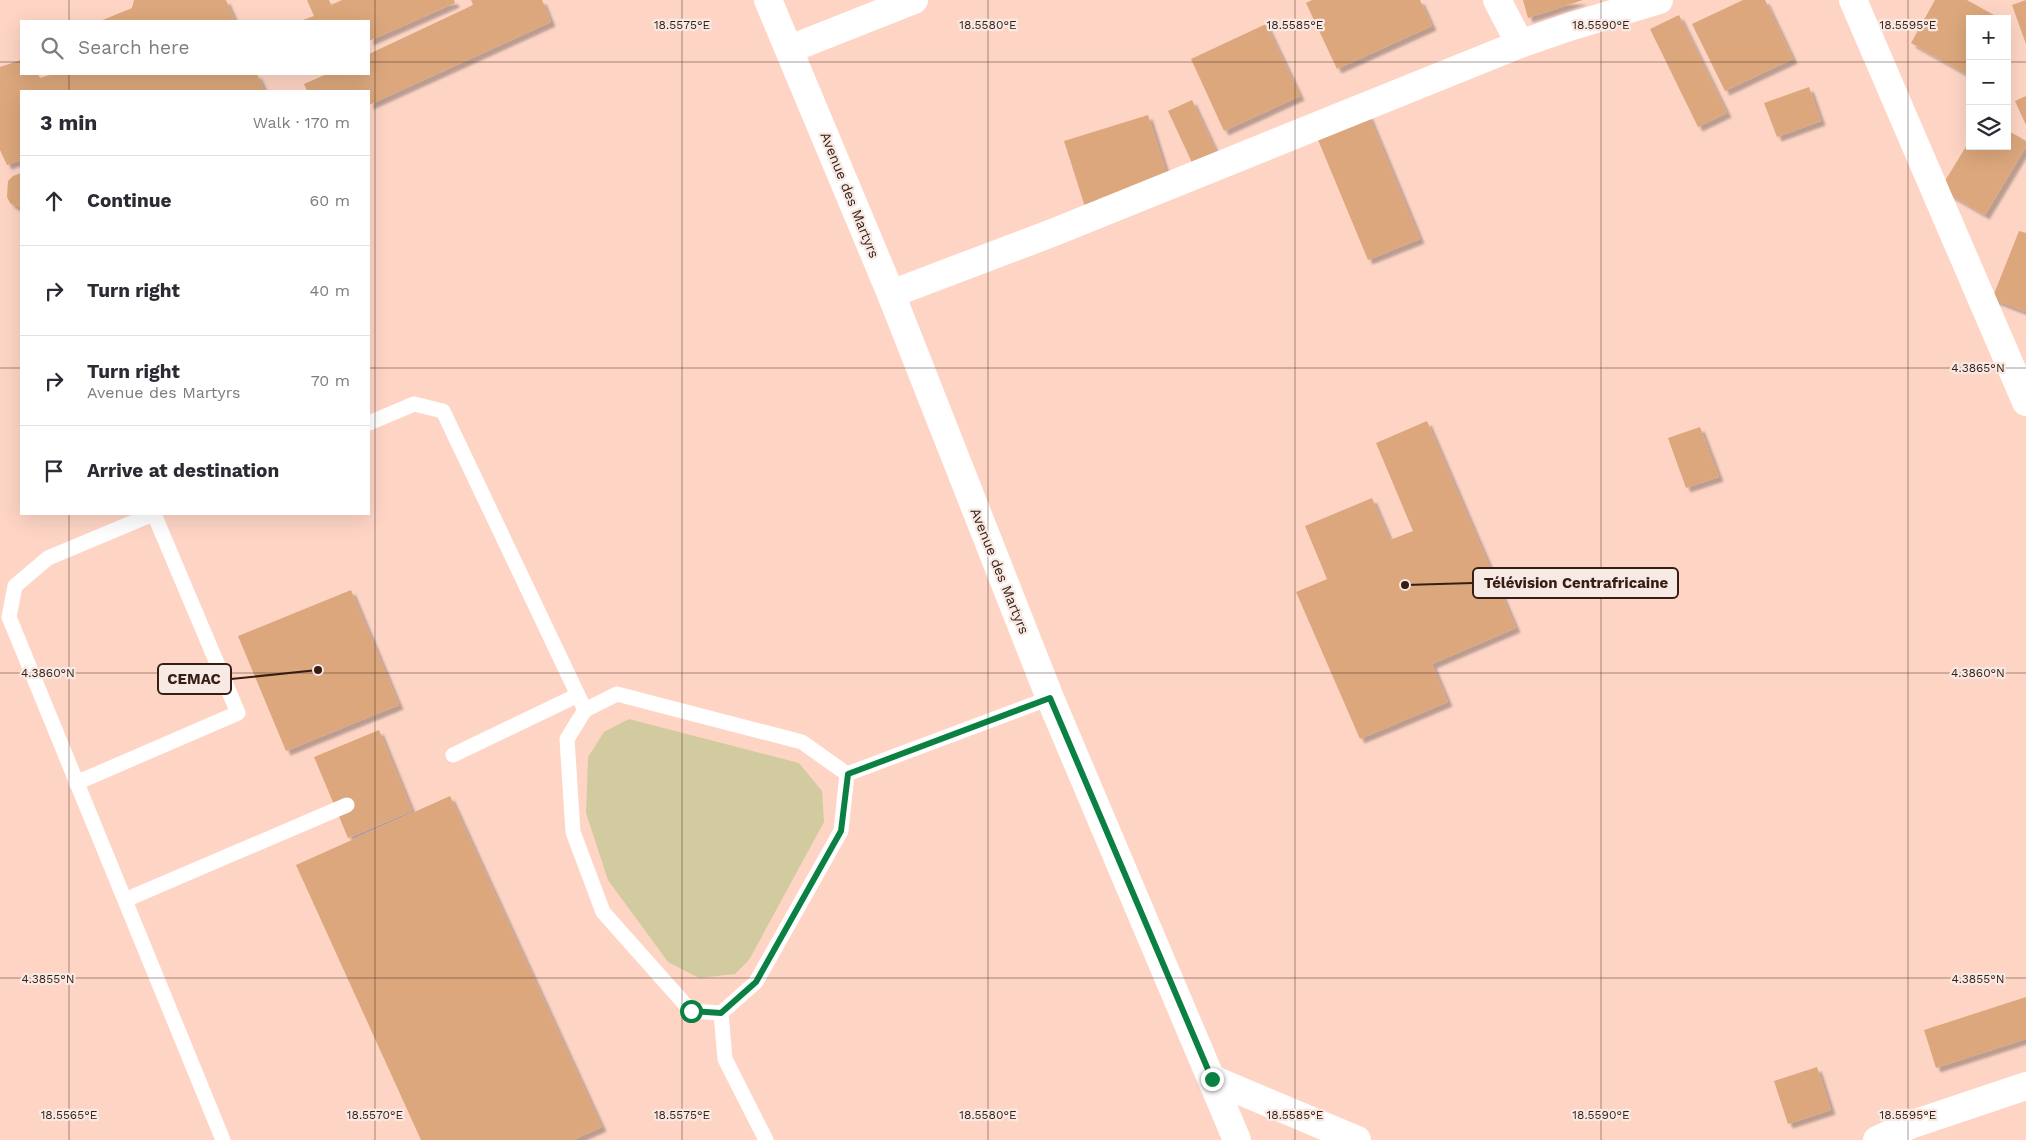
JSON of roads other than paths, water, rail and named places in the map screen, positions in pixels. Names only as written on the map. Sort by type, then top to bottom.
[{"type":"street","name":"Avenue des Martyrs","points":[[768,0],[891,294],[1050,698],[1237,1140]]},
{"type":"street","points":[[790,49],[914,0]]},
{"type":"street","points":[[1497,0],[1520,44]]},
{"type":"street","points":[[891,294],[1052,233],[1520,44],[1659,0]]},
{"type":"street","points":[[1853,0],[2026,402]]},
{"type":"street","points":[[1212,1079],[1357,1140]]},
{"type":"street","points":[[1877,1140],[1913,1133],[2026,1086]]},
{"type":"lane","points":[[370,423],[414,404],[443,411],[585,710]]},
{"type":"lane","points":[[151,515],[48,558],[15,586],[9,617],[223,1140]]},
{"type":"lane","points":[[76,783],[238,712],[153,515]]},
{"type":"lane","points":[[617,694],[802,742],[848,774],[841,831],[756,982],[721,1013],[691,1011],[603,912],[573,832],[567,739],[585,710],[617,694]]},
{"type":"lane","points":[[453,755],[578,695]]},
{"type":"lane","points":[[848,774],[1050,698]]},
{"type":"lane","points":[[125,900],[347,805]]},
{"type":"lane","points":[[721,1013],[726,1059],[766,1140]]},
{"type":"place","name":"Télévision Centrafricaine","points":[[1405,585]]},
{"type":"place","name":"CEMAC","points":[[318,670]]}]
